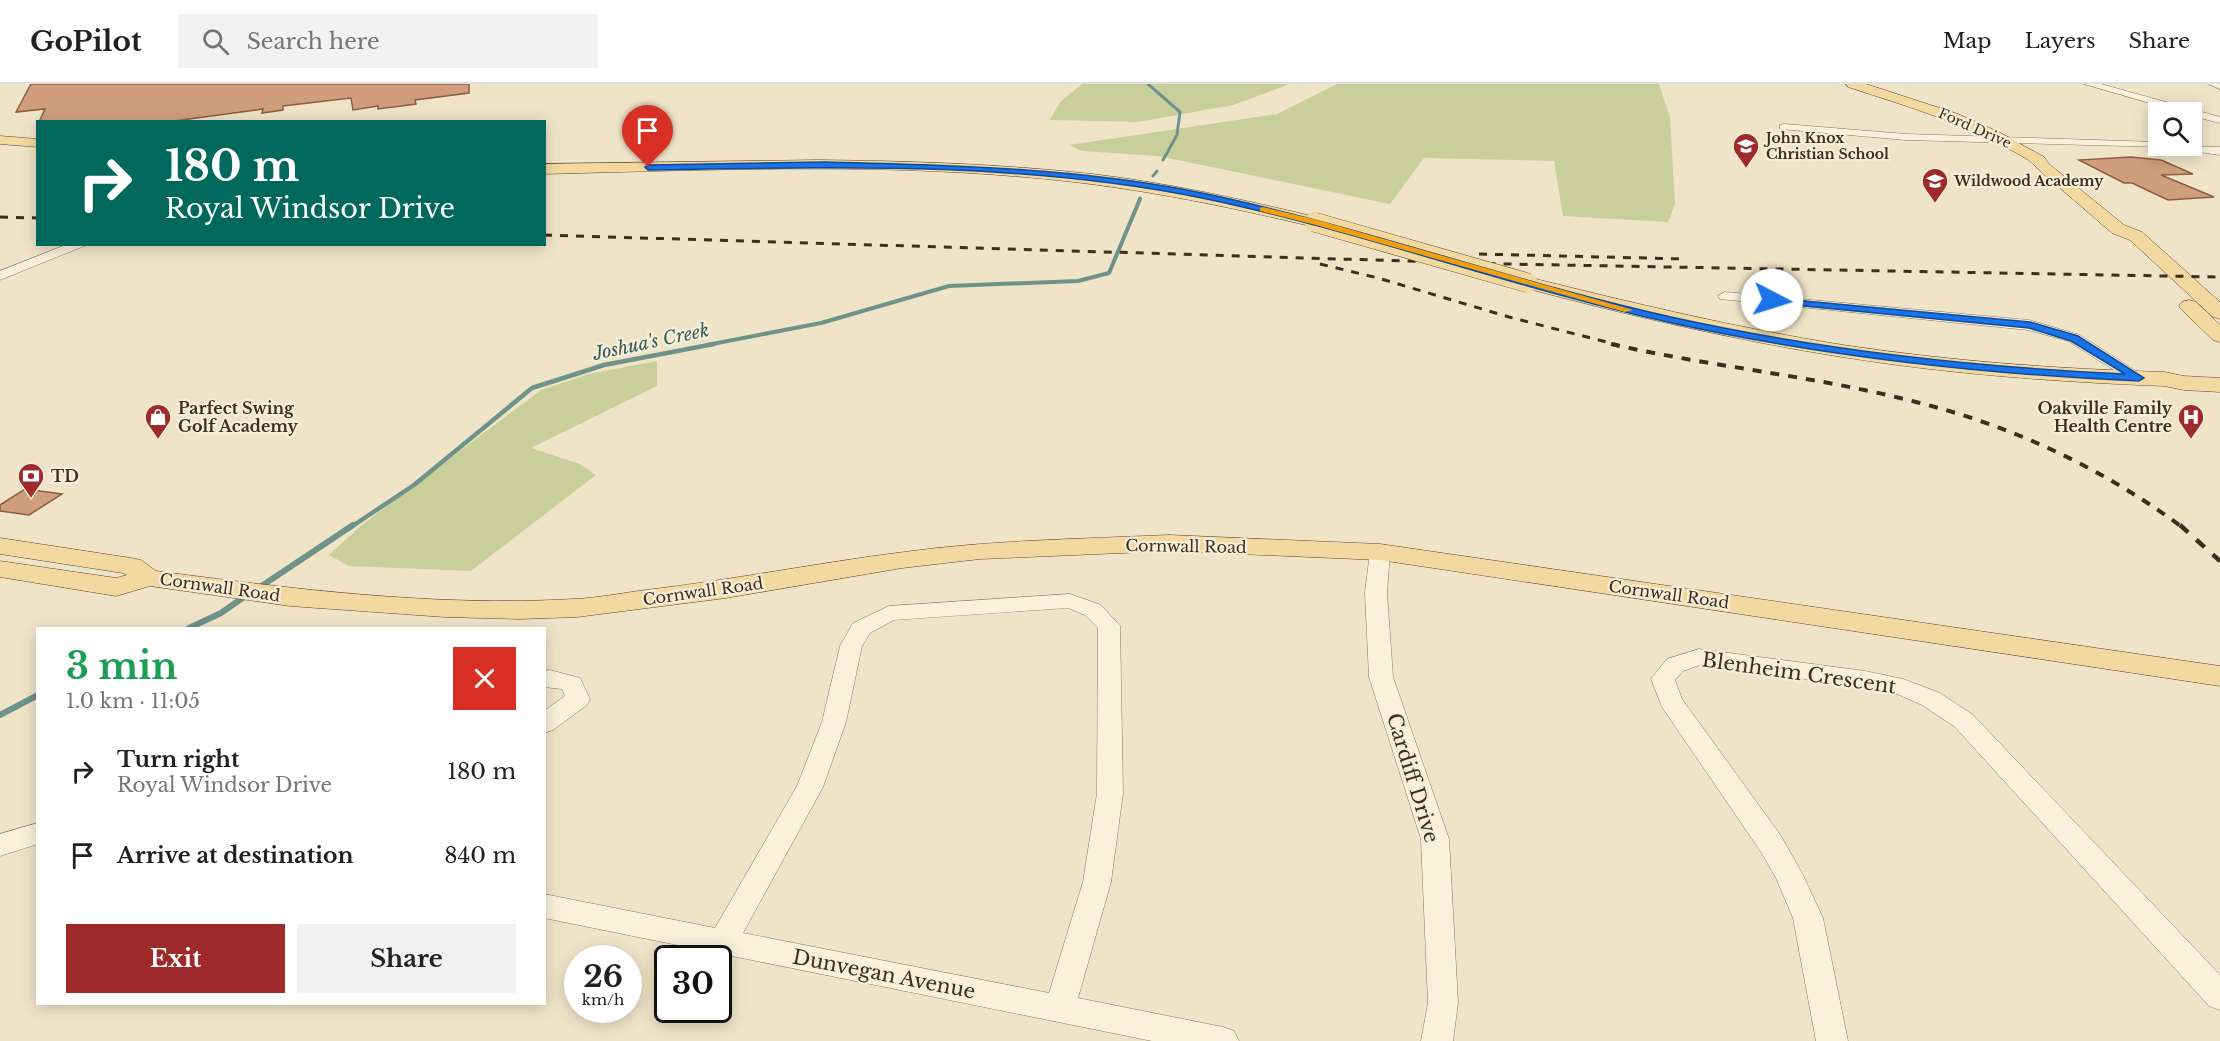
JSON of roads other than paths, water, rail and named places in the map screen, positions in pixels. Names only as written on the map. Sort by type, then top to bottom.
[{"type":"main road","name":"Ford Drive","points":[[1853,84],[1953,117],[2039,160],[2118,229],[2136,236],[2220,313]]},
{"type":"main road","name":"Ford Drive","points":[[1901,100],[1987,139],[2023,160],[2044,166]]},
{"type":"main road","points":[[0,140],[36,143]]},
{"type":"main road","points":[[0,147],[36,150]]},
{"type":"main road","points":[[546,169],[825,164],[981,168],[1135,185],[1200,195],[1314,222],[1528,283],[1671,320],[1837,351],[1927,363],[2025,372],[2164,379],[2220,386]]},
{"type":"main road","name":"Ford Drive","points":[[2118,229],[2115,235],[2220,336]]},
{"type":"main road","points":[[2164,379],[2173,373],[2220,374]]},
{"type":"main road","name":"Cornwall Road","points":[[0,569],[116,587],[149,578],[290,597],[445,608],[520,610],[577,608],[726,589],[902,560],[980,551],[1169,543],[1380,552],[2220,676]]},
{"type":"main road","name":"Cornwall Road","points":[[0,546],[131,566],[149,578]]},
{"type":"street","points":[[2089,84],[2220,120]]},
{"type":"street","points":[[2214,84],[2220,86]]},
{"type":"street","points":[[1784,127],[1897,137],[2148,145]]},
{"type":"street","points":[[2202,149],[2220,151]]},
{"type":"street","points":[[0,276],[77,246]]},
{"type":"street","points":[[1725,296],[2030,325],[2074,338],[2139,378]]},
{"type":"street","name":"Cardiff Drive","points":[[1380,552],[1376,593],[1381,677],[1435,839],[1443,1003],[1437,1041]]},
{"type":"street","points":[[723,941],[810,787],[834,722],[851,646],[861,628],[889,613],[1070,601],[1093,609],[1109,626],[1110,793],[1096,882],[1059,1009]]},
{"type":"street","name":"Blenheim Crescent","points":[[1832,1041],[1808,918],[1789,875],[1771,844],[1671,701],[1663,679],[1675,665],[1699,657],[1865,679],[1903,687],[1931,699],[1964,722],[2220,996]]},
{"type":"street","points":[[546,679],[572,684],[578,699],[546,721]]},
{"type":"street","points":[[0,844],[36,834]]},
{"type":"street","name":"Dunvegan Avenue","points":[[546,906],[1223,1041]]},
{"type":"waterway","name":"Joshua's Creek","points":[[1148,84],[1180,112],[1177,135],[1163,160]]},
{"type":"waterway","name":"Joshua's Creek","points":[[1153,176],[1157,171]]},
{"type":"waterway","name":"Joshua's Creek","points":[[707,345],[821,323],[949,286],[1078,281],[1109,273],[1140,199]]},
{"type":"waterway","name":"Joshua's Creek","points":[[351,527],[414,485],[532,388],[604,365],[714,344]]},
{"type":"waterway","name":"Joshua's Creek","points":[[260,587],[353,525]]},
{"type":"waterway","name":"Joshua's Creek","points":[[191,627],[221,613],[247,595]]},
{"type":"waterway","name":"Joshua's Creek","points":[[0,715],[36,696]]},
{"type":"railway","points":[[0,217],[36,218]]},
{"type":"railway","points":[[546,235],[1505,264],[2220,277]]},
{"type":"railway","points":[[1479,254],[1686,259]]},
{"type":"railway","points":[[1320,264],[1618,345]]},
{"type":"railway","points":[[1611,344],[1840,385],[1916,402],[1987,423],[2055,451],[2088,468],[2152,506],[2182,527]]},
{"type":"railway","points":[[2180,525],[2220,561]]},
{"type":"place","name":"John Knox Christian School","points":[[1746,169]]},
{"type":"place","name":"Wildwood Academy","points":[[1935,204]]},
{"type":"place","name":"Parfect Swing Golf Academy","points":[[158,440]]},
{"type":"place","name":"Oakville Family Health Centre","points":[[2191,440]]},
{"type":"place","name":"TD","points":[[31,499]]}]
